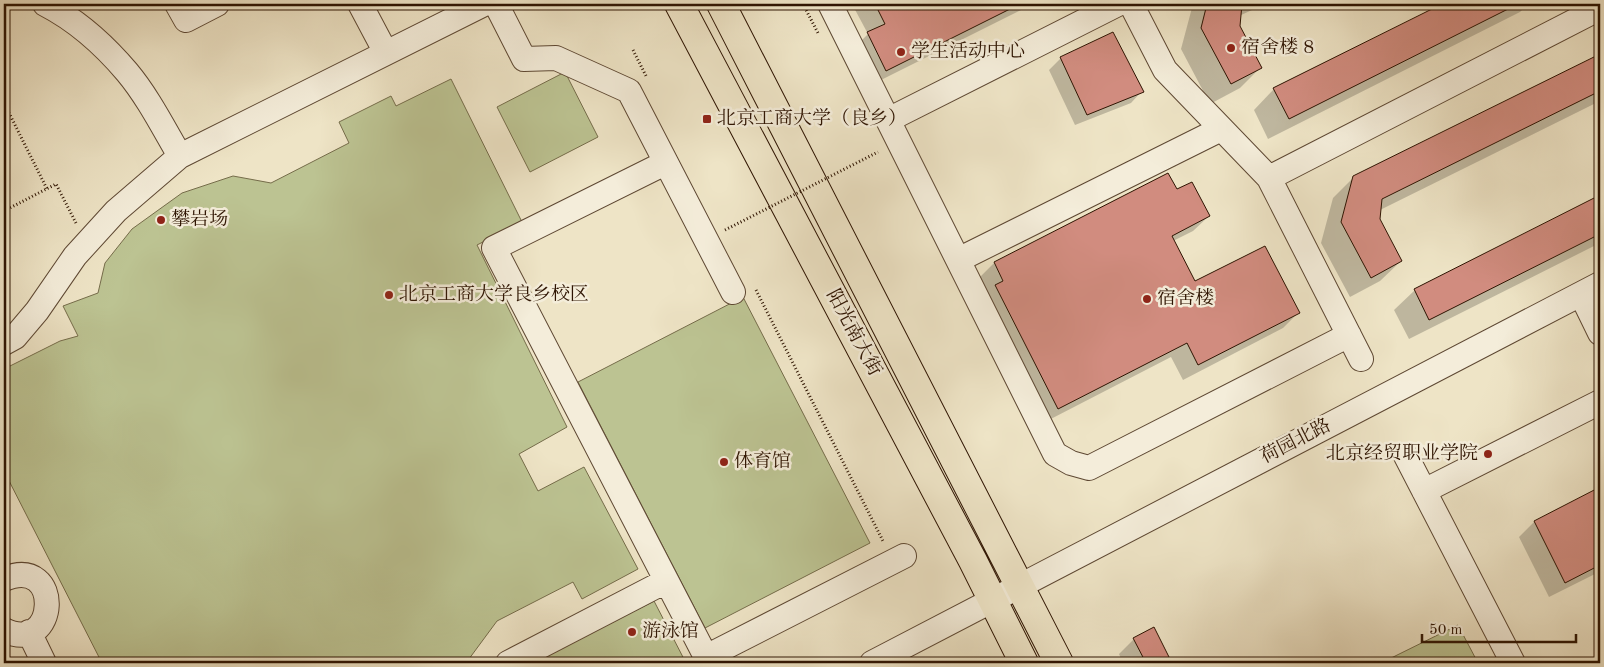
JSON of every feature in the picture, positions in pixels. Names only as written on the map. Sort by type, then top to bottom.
[{"type":"main road","name":"阳光南大街","points":[[679,4],[1024,663]]},
{"type":"main road","name":"阳光南大街","points":[[721,4],[1059,663]]},
{"type":"street","points":[[177,4],[186,20],[217,4]]},
{"type":"street","points":[[360,4],[386,53]]},
{"type":"street","points":[[4,343],[15,338],[32,318],[75,256],[116,211],[180,156],[484,4]]},
{"type":"street","points":[[496,4],[524,59],[556,58],[629,91],[666,163],[742,287]]},
{"type":"street","points":[[830,4],[1055,454],[1071,463],[1089,468],[1349,336]]},
{"type":"street","points":[[888,120],[1118,4]]},
{"type":"street","points":[[1131,4],[1165,70],[1269,178],[1361,359]]},
{"type":"street","points":[[51,5],[97,41],[128,73],[180,156]]},
{"type":"street","points":[[1269,178],[1600,8]]},
{"type":"street","points":[[958,260],[1221,129]]},
{"type":"street","points":[[666,163],[494,248],[706,657],[899,559]]},
{"type":"street","points":[[1591,289],[1600,333]]},
{"type":"street","name":"荷园北路","points":[[872,663],[1591,289]]},
{"type":"street","points":[[1424,491],[1600,402]]},
{"type":"street","points":[[1406,456],[1513,663]]},
{"type":"street","points":[[4,579],[23,575],[32,578],[46,592],[48,602],[48,611],[44,620],[37,628],[19,634],[4,630]]},
{"type":"street","points":[[508,663],[666,581]]},
{"type":"street","points":[[29,632],[44,663]]},
{"type":"path","points":[[633,50],[650,84]]},
{"type":"path","points":[[4,103],[47,189]]},
{"type":"path","points":[[725,230],[878,152]]},
{"type":"path","points":[[4,211],[56,184],[86,244]]},
{"type":"path","points":[[720,221],[729,239]]},
{"type":"path","points":[[742,287],[899,559]]},
{"type":"green space","points":[[565,72],[598,137],[530,172],[497,107]]},
{"type":"green space","points":[[451,79],[522,222],[477,245],[567,427],[519,454],[538,491],[584,467],[638,569],[582,599],[573,582],[497,621],[466,663],[102,663],[4,471],[4,369],[60,341],[78,336],[63,306],[98,293],[105,263],[132,229],[182,193],[233,176],[271,183],[349,143],[339,122],[391,96],[396,106]]},
{"type":"green space","name":"体育馆","points":[[743,297],[870,543],[705,628],[578,382]]},
{"type":"green space","name":"游泳馆","points":[[654,601],[686,663],[533,663]]},
{"type":"green space","points":[[1458,625],[1478,663],[1381,663]]},
{"type":"building","name":"学生活动中心","points":[[875,4],[1020,4],[886,71],[867,32],[885,24]]},
{"type":"building","name":"宿舍楼 8","points":[[1207,4],[1242,4],[1240,26],[1262,68],[1231,84],[1201,28]]},
{"type":"building","points":[[1442,4],[1518,4],[1289,119],[1273,88]]},
{"type":"building","points":[[1113,32],[1144,92],[1087,115],[1060,57]]},
{"type":"building","points":[[1600,54],[1600,91],[1382,199],[1380,219],[1402,261],[1371,278],[1341,222],[1353,176]]},
{"type":"building","name":"宿舍楼","points":[[1168,173],[1177,189],[1192,182],[1210,216],[1172,236],[1195,281],[1265,246],[1300,313],[1198,365],[1187,343],[1058,409],[995,285],[1003,281],[994,262]]},
{"type":"building","points":[[1600,195],[1600,234],[1429,320],[1414,289]]},
{"type":"building","points":[[1600,487],[1600,565],[1565,583],[1534,521]]},
{"type":"building","points":[[1154,627],[1172,663],[1146,663],[1133,638]]},
{"type":"place","name":"宿舍楼 8","points":[[1231,48]]},
{"type":"place","name":"学生活动中心","points":[[901,52]]},
{"type":"place","name":"北京工商大学（良乡）","points":[[707,119]]},
{"type":"place","name":"攀岩场","points":[[161,220]]},
{"type":"place","name":"北京工商大学良乡校区","points":[[389,295]]},
{"type":"place","name":"宿舍楼","points":[[1147,299]]},
{"type":"place","name":"北京经贸职业学院","points":[[1488,454]]},
{"type":"place","name":"体育馆","points":[[724,462]]},
{"type":"place","name":"游泳馆","points":[[632,632]]}]
